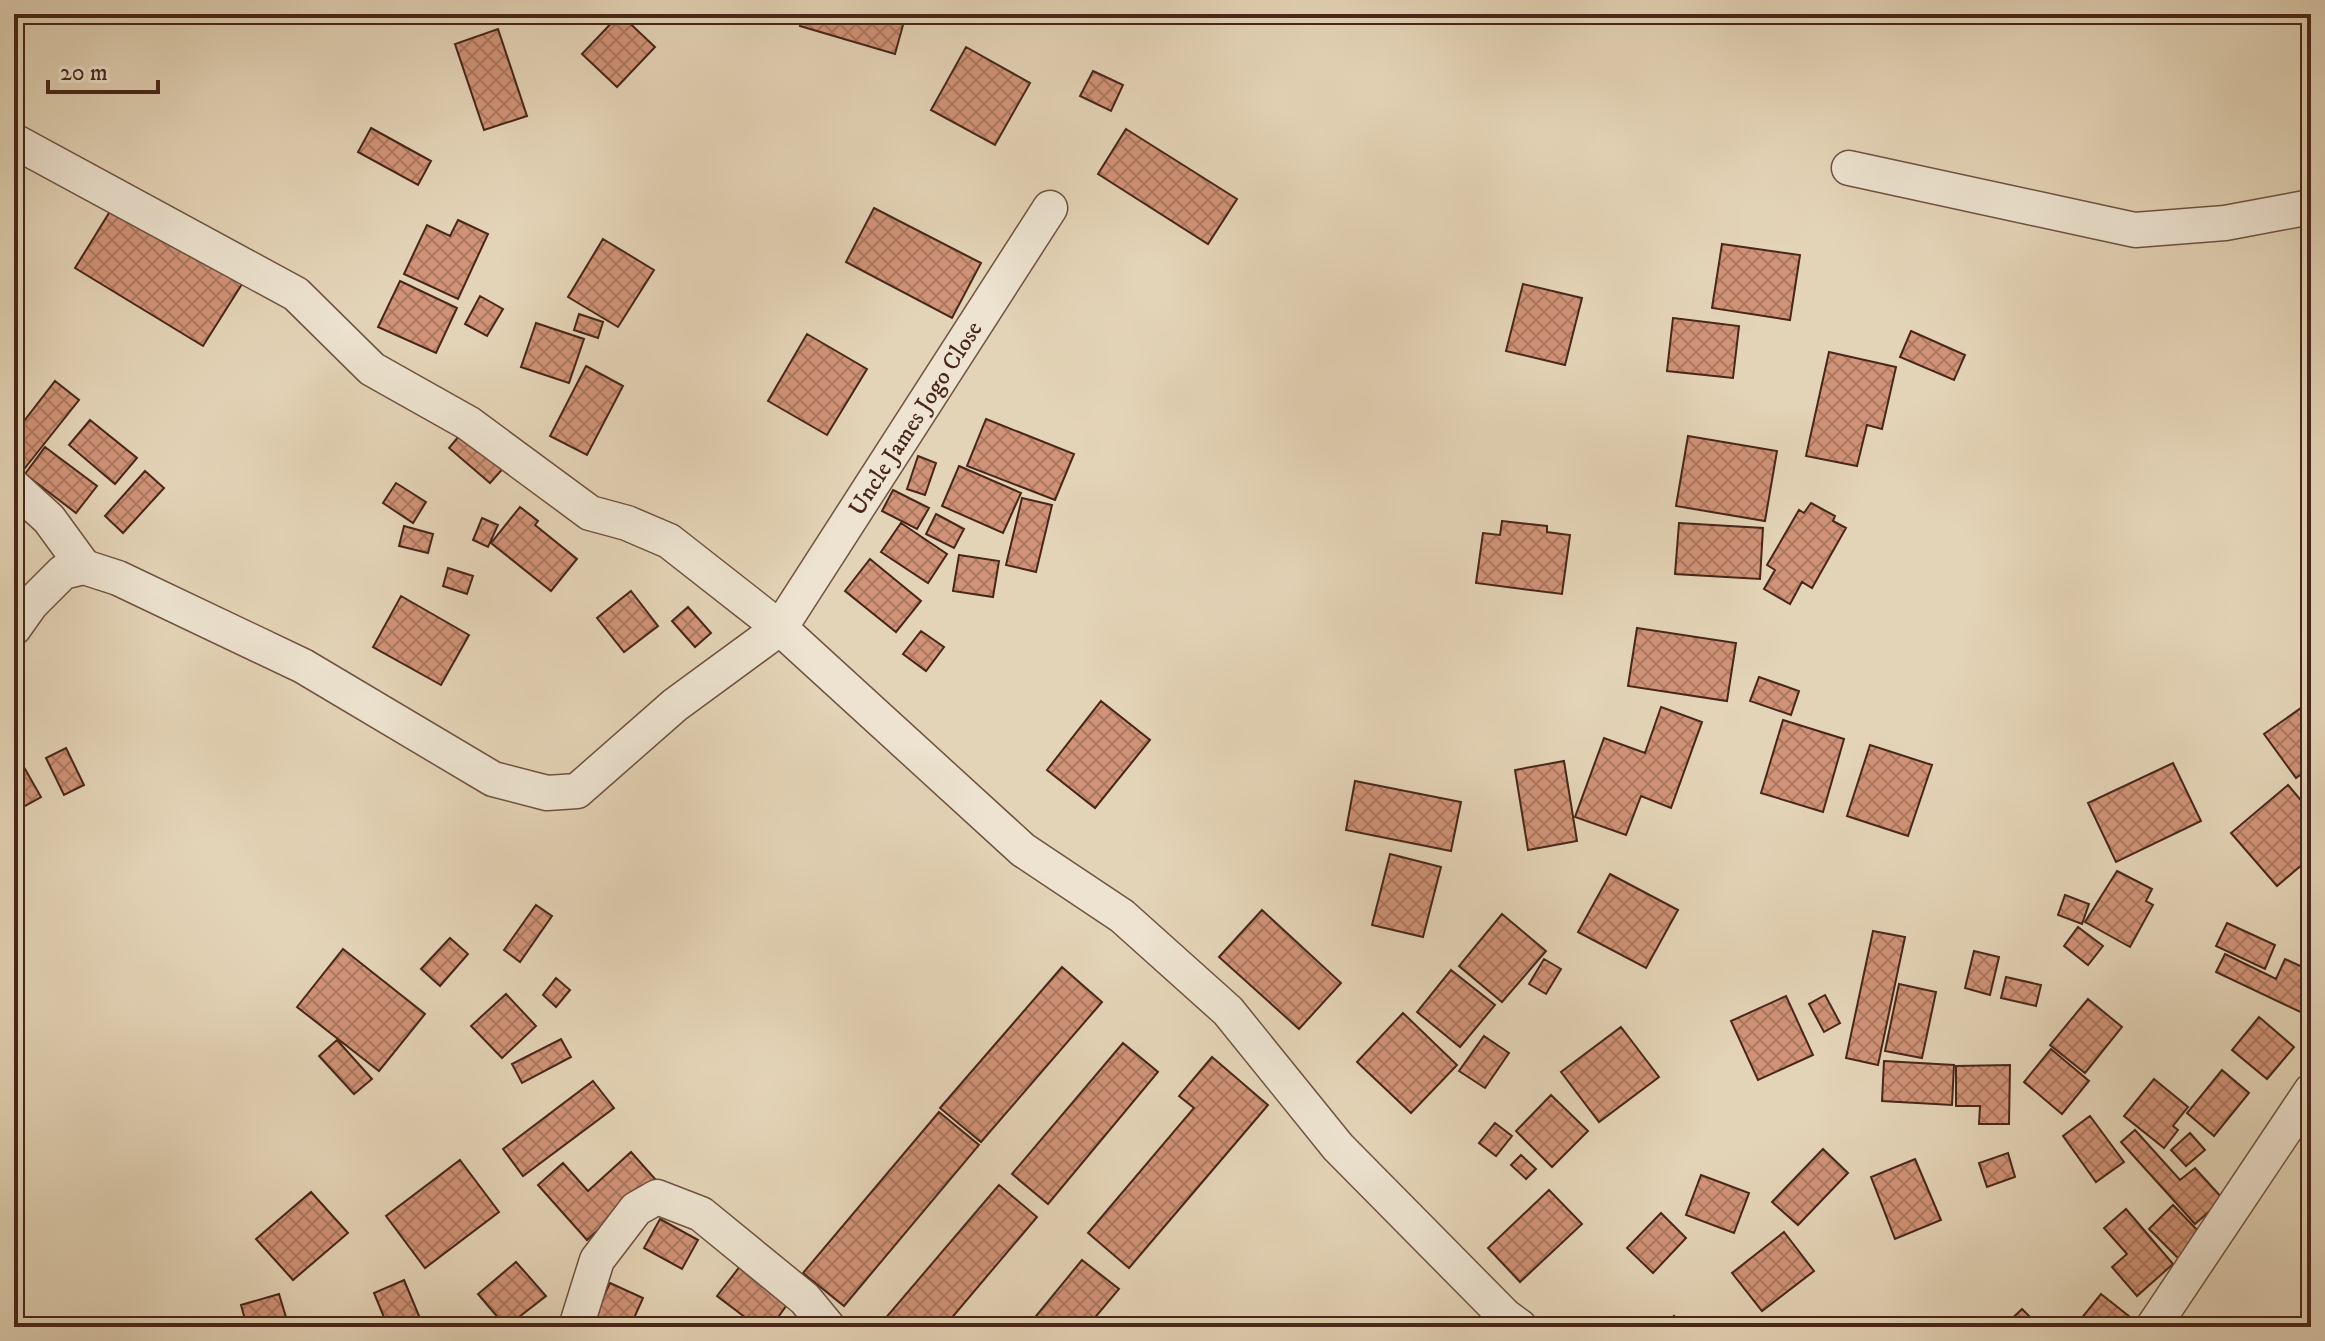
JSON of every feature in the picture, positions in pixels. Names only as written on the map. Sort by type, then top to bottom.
[{"type":"street","points":[[14,141],[296,294],[372,369],[468,423],[590,513],[627,523],[669,541],[780,628],[1023,850],[1122,916],[1228,1011],[1338,1147],[1505,1316],[1520,1327]]},
{"type":"street","points":[[1849,168],[2135,230],[2225,223],[2311,207]]},
{"type":"street","name":"Uncle James Jogo Close","points":[[780,628],[1050,208]]},
{"type":"street","points":[[14,487],[49,519],[84,567]]},
{"type":"street","points":[[14,628],[31,604],[63,572],[84,567],[118,578],[303,666],[493,779],[547,793],[577,791],[675,705],[780,628]]},
{"type":"street","points":[[2153,1327],[2311,1091]]},
{"type":"street","points":[[576,1327],[597,1260],[636,1209],[657,1197],[701,1214],[805,1299],[828,1327]]},
{"type":"building","points":[[620,14],[655,47],[617,87],[582,54]]},
{"type":"building","points":[[804,14],[906,14],[895,54],[800,26]]},
{"type":"building","points":[[498,29],[527,116],[484,130],[455,44]]},
{"type":"building","points":[[966,47],[1030,83],[995,145],[931,110]]},
{"type":"building","points":[[1093,71],[1123,85],[1111,111],[1080,96]]},
{"type":"building","points":[[371,128],[431,161],[418,185],[358,152]]},
{"type":"building","points":[[1126,129],[1237,199],[1208,244],[1098,174]]},
{"type":"building","points":[[114,205],[242,284],[203,346],[75,268]]},
{"type":"building","points":[[874,208],[981,263],[952,318],[846,262]]},
{"type":"building","points":[[458,220],[488,234],[458,299],[404,274],[427,225],[450,236]]},
{"type":"building","points":[[603,239],[654,270],[618,327],[568,297]]},
{"type":"building","points":[[1722,244],[1800,255],[1790,320],[1712,308]]},
{"type":"building","points":[[400,281],[457,308],[436,353],[378,327]]},
{"type":"building","points":[[1523,284],[1582,298],[1565,365],[1506,351]]},
{"type":"building","points":[[480,296],[503,309],[487,336],[465,324]]},
{"type":"building","points":[[579,314],[603,322],[598,338],[574,330]]},
{"type":"building","points":[[1673,318],[1739,326],[1733,378],[1667,371]]},
{"type":"building","points":[[536,323],[584,339],[569,383],[521,367]]},
{"type":"building","points":[[1911,331],[1965,355],[1954,380],[1900,357]]},
{"type":"building","points":[[807,334],[867,369],[827,435],[768,401]]},
{"type":"building","points":[[1829,352],[1896,367],[1882,429],[1867,425],[1857,466],[1806,456]]},
{"type":"building","points":[[586,366],[623,386],[587,455],[550,436]]},
{"type":"building","points":[[55,381],[79,400],[25,468],[14,460],[14,434]]},
{"type":"building","points":[[986,419],[1074,454],[1055,500],[967,466]]},
{"type":"building","points":[[90,420],[137,458],[115,484],[69,445]]},
{"type":"building","points":[[464,430],[506,465],[490,483],[449,448]]},
{"type":"building","points":[[1688,436],[1777,451],[1765,521],[1676,506]]},
{"type":"building","points":[[45,447],[97,486],[76,513],[25,474]]},
{"type":"building","points":[[918,456],[936,463],[925,495],[907,489]]},
{"type":"building","points":[[959,466],[1021,493],[1003,533],[942,506]]},
{"type":"building","points":[[145,471],[164,488],[123,533],[105,516]]},
{"type":"building","points":[[396,483],[426,502],[413,523],[383,503]]},
{"type":"building","points":[[893,490],[929,508],[917,529],[882,511]]},
{"type":"building","points":[[1022,498],[1052,505],[1036,572],[1006,565]]},
{"type":"building","points":[[1811,503],[1835,516],[1833,521],[1846,528],[1812,588],[1802,582],[1790,604],[1764,589],[1775,570],[1767,565],[1799,510],[1804,513]]},
{"type":"building","points":[[520,507],[538,521],[535,525],[577,559],[551,591],[491,543]]},
{"type":"building","points":[[936,514],[964,529],[954,548],[926,534]]},
{"type":"building","points":[[482,518],[498,525],[488,547],[473,540]]},
{"type":"building","points":[[1502,521],[1547,526],[1547,532],[1570,535],[1562,594],[1476,583],[1483,533],[1500,535]]},
{"type":"building","points":[[901,523],[947,554],[928,583],[881,552]]},
{"type":"building","points":[[1679,523],[1763,528],[1760,579],[1675,574]]},
{"type":"building","points":[[404,526],[433,534],[428,553],[399,546]]},
{"type":"building","points":[[959,555],[999,561],[993,597],[953,591]]},
{"type":"building","points":[[870,559],[921,601],[896,632],[845,591]]},
{"type":"building","points":[[448,568],[473,576],[467,594],[443,586]]},
{"type":"building","points":[[631,591],[658,626],[624,652],[597,618]]},
{"type":"building","points":[[401,596],[469,635],[441,685],[373,647]]},
{"type":"building","points":[[688,607],[711,633],[695,647],[672,621]]},
{"type":"building","points":[[1637,628],[1736,643],[1727,701],[1628,686]]},
{"type":"building","points":[[921,631],[944,647],[926,671],[903,654]]},
{"type":"building","points":[[1759,677],[1799,691],[1791,715],[1750,701]]},
{"type":"building","points":[[1101,701],[1150,740],[1095,808],[1047,770]]},
{"type":"building","points":[[2311,701],[2311,767],[2296,778],[2264,734]]},
{"type":"building","points":[[1661,707],[1702,722],[1671,808],[1641,796],[1626,835],[1575,817],[1604,738],[1645,753]]},
{"type":"building","points":[[1783,720],[1844,739],[1823,812],[1761,793]]},
{"type":"building","points":[[1870,745],[1932,765],[1908,836],[1847,816]]},
{"type":"building","points":[[66,748],[84,785],[64,795],[46,758]]},
{"type":"building","points":[[1564,761],[1577,841],[1528,850],[1515,770]]},
{"type":"building","points":[[21,762],[41,797],[14,812],[14,766]]},
{"type":"building","points":[[2173,763],[2201,821],[2116,862],[2088,803]]},
{"type":"building","points":[[1355,781],[1461,802],[1451,851],[1346,830]]},
{"type":"building","points":[[2288,785],[2311,812],[2311,857],[2277,886],[2231,833]]},
{"type":"building","points":[[1390,854],[1441,867],[1423,937],[1372,925]]},
{"type":"building","points":[[2117,871],[2152,889],[2146,901],[2153,905],[2130,947],[2085,922]]},
{"type":"building","points":[[1610,874],[1678,910],[1646,968],[1578,932]]},
{"type":"building","points":[[2065,895],[2089,904],[2082,924],[2058,915]]},
{"type":"building","points":[[536,905],[552,916],[520,962],[504,950]]},
{"type":"building","points":[[1262,910],[1341,983],[1299,1029],[1219,957]]},
{"type":"building","points":[[1502,914],[1546,951],[1502,1002],[1459,966]]},
{"type":"building","points":[[2227,923],[2275,945],[2265,969],[2216,946]]},
{"type":"building","points":[[2078,927],[2103,946],[2088,965],[2064,946]]},
{"type":"building","points":[[1873,931],[1905,937],[1878,1065],[1846,1058]]},
{"type":"building","points":[[450,938],[468,954],[440,986],[421,969]]},
{"type":"building","points":[[343,949],[425,1014],[379,1071],[297,1007]]},
{"type":"building","points":[[1974,951],[1999,957],[1990,995],[1965,988]]},
{"type":"building","points":[[2225,954],[2276,979],[2285,959],[2311,971],[2311,1017],[2216,972]]},
{"type":"building","points":[[1544,959],[1561,969],[1546,994],[1529,984]]},
{"type":"building","points":[[1062,967],[1102,1002],[981,1142],[940,1108]]},
{"type":"building","points":[[1451,970],[1495,1005],[1460,1047],[1417,1012]]},
{"type":"building","points":[[2006,977],[2041,985],[2036,1006],[2001,998]]},
{"type":"building","points":[[556,978],[570,990],[556,1007],[543,995]]},
{"type":"building","points":[[1899,984],[1936,992],[1922,1058],[1885,1051]]},
{"type":"building","points":[[506,994],[536,1026],[502,1058],[471,1026]]},
{"type":"building","points":[[1825,995],[1840,1023],[1824,1032],[1809,1004]]},
{"type":"building","points":[[1786,996],[1813,1055],[1758,1080],[1731,1021]]},
{"type":"building","points":[[2088,999],[2122,1027],[2085,1073],[2050,1045]]},
{"type":"building","points":[[1403,1013],[1457,1065],[1411,1113],[1357,1062]]},
{"type":"building","points":[[2259,1017],[2294,1047],[2267,1079],[2232,1050]]},
{"type":"building","points":[[1621,1027],[1659,1077],[1599,1122],[1561,1072]]},
{"type":"building","points":[[1484,1036],[1509,1053],[1485,1088],[1459,1071]]},
{"type":"building","points":[[561,1039],[571,1057],[522,1083],[512,1064]]},
{"type":"building","points":[[337,1040],[372,1079],[354,1094],[319,1056]]},
{"type":"building","points":[[1123,1043],[1158,1072],[1048,1204],[1012,1174]]},
{"type":"building","points":[[2051,1049],[2089,1081],[2062,1114],[2024,1082]]},
{"type":"building","points":[[1212,1057],[1268,1105],[1129,1268],[1088,1233],[1194,1108],[1179,1096]]},
{"type":"building","points":[[1884,1061],[1954,1065],[1952,1105],[1882,1101]]},
{"type":"building","points":[[2010,1065],[2009,1124],[1979,1124],[1980,1106],[1956,1106],[1956,1066]]},
{"type":"building","points":[[2222,1070],[2249,1093],[2214,1136],[2187,1113]]},
{"type":"building","points":[[2154,1079],[2188,1107],[2173,1126],[2178,1130],[2164,1148],[2124,1116]]},
{"type":"building","points":[[593,1081],[614,1108],[523,1176],[503,1149]]},
{"type":"building","points":[[1551,1095],[1588,1131],[1552,1167],[1516,1131]]},
{"type":"building","points":[[939,1112],[979,1145],[844,1306],[803,1273]]},
{"type":"building","points":[[2090,1116],[2124,1162],[2096,1182],[2063,1136]]},
{"type":"building","points":[[1495,1123],[1512,1136],[1496,1156],[1479,1143]]},
{"type":"building","points":[[2135,1130],[2180,1180],[2195,1168],[2223,1199],[2195,1224],[2121,1142]]},
{"type":"building","points":[[2190,1133],[2205,1150],[2186,1166],[2171,1150]]},
{"type":"building","points":[[1823,1149],[1848,1173],[1798,1225],[1772,1202]]},
{"type":"building","points":[[631,1152],[655,1179],[587,1240],[538,1185],[563,1163],[588,1191]]},
{"type":"building","points":[[2008,1153],[2015,1177],[1987,1187],[1979,1163]]},
{"type":"building","points":[[1521,1155],[1536,1169],[1526,1179],[1511,1165]]},
{"type":"building","points":[[1915,1159],[1941,1220],[1895,1239],[1871,1177]]},
{"type":"building","points":[[460,1160],[499,1212],[425,1268],[386,1216]]},
{"type":"building","points":[[1701,1175],[1749,1193],[1734,1233],[1686,1215]]},
{"type":"building","points":[[999,1185],[1037,1217],[944,1327],[878,1327]]},
{"type":"building","points":[[1549,1190],[1582,1224],[1520,1282],[1488,1248]]},
{"type":"building","points":[[311,1192],[348,1233],[293,1280],[256,1239]]},
{"type":"building","points":[[2173,1205],[2203,1236],[2179,1259],[2149,1229]]},
{"type":"building","points":[[2126,1209],[2173,1264],[2137,1296],[2112,1267],[2127,1254],[2104,1228]]},
{"type":"building","points":[[1661,1213],[1686,1238],[1653,1273],[1627,1248]]},
{"type":"building","points":[[660,1219],[698,1240],[682,1269],[644,1248]]},
{"type":"building","points":[[1784,1232],[1814,1271],[1762,1311],[1732,1273]]},
{"type":"building","points":[[1082,1260],[1119,1289],[1087,1327],[1027,1327]]},
{"type":"building","points":[[516,1262],[546,1296],[506,1327],[478,1294]]},
{"type":"building","points":[[741,1265],[789,1302],[771,1327],[758,1327],[717,1296]]},
{"type":"building","points":[[404,1280],[422,1323],[413,1327],[388,1327],[374,1293]]},
{"type":"building","points":[[610,1283],[643,1298],[630,1327],[589,1327]]},
{"type":"building","points":[[279,1294],[289,1327],[247,1327],[241,1305]]},
{"type":"building","points":[[2101,1294],[2135,1321],[2130,1327],[2076,1325]]},
{"type":"building","points":[[2022,1309],[2040,1327],[2003,1327]]},
{"type":"building","points":[[1674,1316],[1685,1327],[1662,1327]]}]
